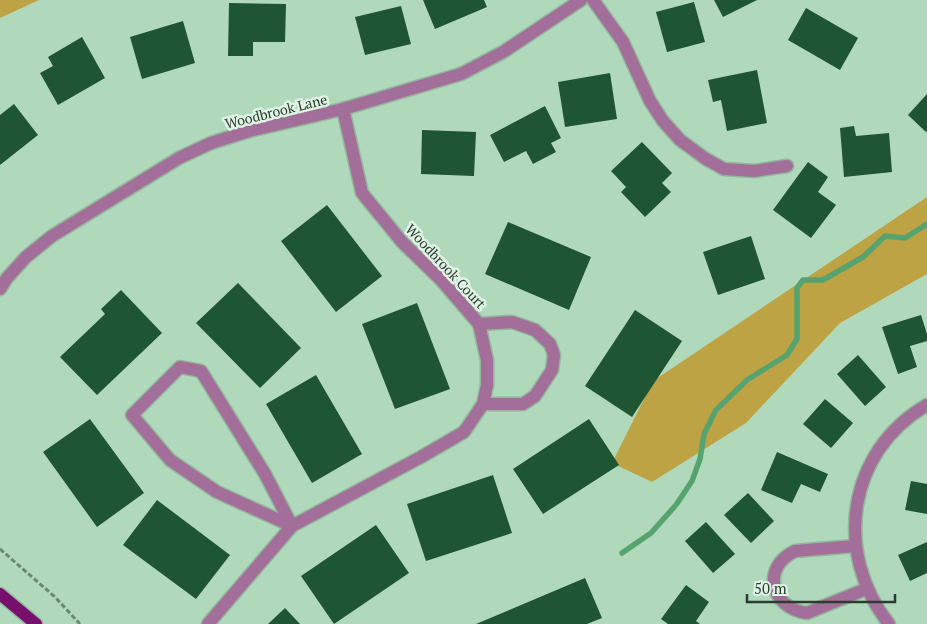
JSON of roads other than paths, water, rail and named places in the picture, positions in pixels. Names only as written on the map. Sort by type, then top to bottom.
[{"type":"main road","points":[[0,594],[36,624]]},
{"type":"street","name":"Woodbrook Lane","points":[[0,289],[7,278],[26,257],[52,236],[179,158],[211,143],[249,131],[343,109],[461,74],[504,52],[581,0]]},
{"type":"street","points":[[594,0],[623,42],[650,101],[663,121],[680,140],[706,159],[724,168],[739,171],[787,166]]},
{"type":"street","name":"Woodbrook Court","points":[[208,624],[292,526],[464,432],[484,404],[487,385],[487,360],[479,324],[442,280],[402,242],[362,193],[343,109]]},
{"type":"street","points":[[479,324],[512,322],[535,330],[550,344],[554,355],[552,370],[535,396],[523,404],[484,404]]},
{"type":"street","points":[[180,367],[201,371],[265,474],[292,526],[217,492],[170,460],[132,414],[180,367]]},
{"type":"street","points":[[889,624],[878,611],[866,589],[859,569],[855,546],[856,509],[859,492],[869,466],[882,445],[898,426],[927,405]]},
{"type":"street","points":[[855,546],[795,551],[782,560],[776,569],[775,590],[780,600],[787,607],[796,612],[807,613],[866,589]]},
{"type":"waterway","points":[[622,553],[651,533],[676,505],[692,481],[700,459],[704,434],[716,410],[747,380],[787,355],[797,339],[797,288],[803,280],[823,280],[863,257],[885,236],[905,238],[927,224]]}]
